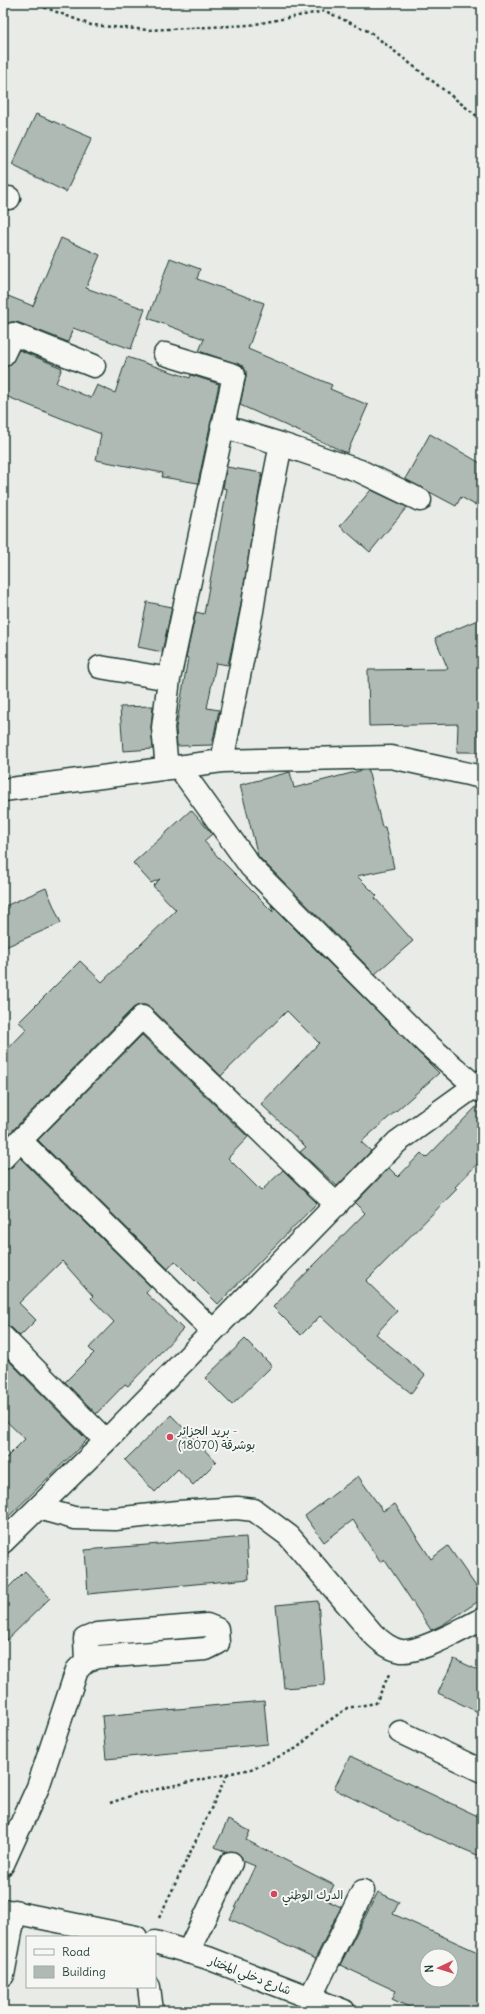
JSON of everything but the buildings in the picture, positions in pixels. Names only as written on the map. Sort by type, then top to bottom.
[{"type":"street","points":[[3,355],[13,334],[94,366]]},
{"type":"street","points":[[3,1542],[106,1441],[397,1142],[480,1086],[426,1043],[251,867],[173,767],[163,728],[169,679],[234,375],[165,354]]},
{"type":"street","points":[[222,426],[282,444],[360,471],[420,500]]},
{"type":"street","points":[[222,761],[252,610],[266,520],[282,444]]},
{"type":"street","points":[[100,667],[169,679]]},
{"type":"street","points":[[3,790],[222,761],[391,757],[482,778]]},
{"type":"street","points":[[3,1158],[142,1017],[337,1205]]},
{"type":"street","points":[[20,1140],[213,1331]]},
{"type":"street","points":[[3,1337],[106,1441]]},
{"type":"street","points":[[38,1508],[74,1518],[115,1519],[237,1508],[254,1510],[289,1536],[372,1633],[386,1646],[400,1651],[414,1650],[482,1620]]},
{"type":"street","points":[[3,1864],[38,1787],[77,1670],[86,1661],[98,1657],[206,1649],[218,1644],[217,1629],[207,1625],[97,1634],[85,1639],[86,1661]]},
{"type":"street","points":[[400,1732],[482,1771]]},
{"type":"street","points":[[188,1952],[231,1863]]},
{"type":"street","points":[[310,1998],[363,1892]]},
{"type":"street","points":[[3,1975],[9,1911],[131,1936]]},
{"type":"street","name":"شارع دخلي المختار","points":[[156,1932],[188,1952],[208,1958],[344,2011]]},
{"type":"street","points":[[149,1988],[152,2011]]},
{"type":"path","points":[[33,3],[91,26],[148,30],[250,25],[325,11],[370,32],[482,120]]},
{"type":"path","points":[[110,1803],[139,1793],[255,1768],[297,1748],[319,1728],[347,1708],[376,1703],[400,1651]]},
{"type":"path","points":[[156,1932],[228,1774]]},
{"type":"place","name":"بريد الجزائر - بوشرقة (18070)","points":[[170,1437]]},
{"type":"place","name":"الدرك الوطني","points":[[274,1894]]}]
